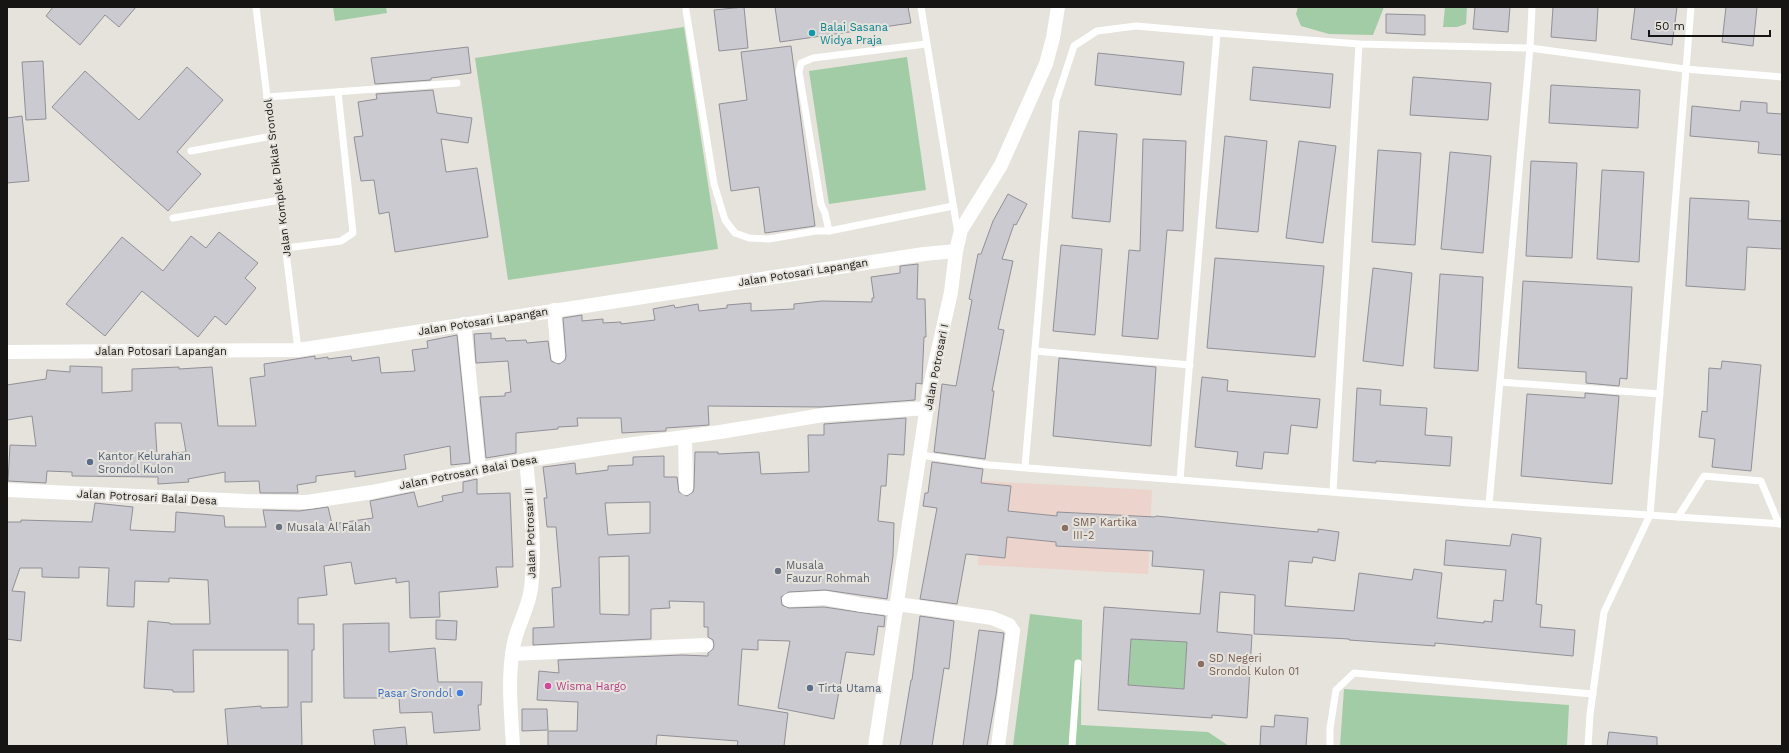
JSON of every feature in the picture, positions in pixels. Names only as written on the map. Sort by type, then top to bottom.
[{"type":"street","name":"Jalan Potrosari I","points":[[875,746],[928,408],[930,386],[951,292],[957,245],[961,230],[1001,164],[1046,64],[1058,7]]},
{"type":"street","name":"Jalan Potosari Lapangan","points":[[7,352],[298,350],[916,255],[957,245]]},
{"type":"street","points":[[554,310],[558,356]]},
{"type":"street","points":[[464,324],[479,471]]},
{"type":"street","name":"Jalan Potrosari Balai Desa","points":[[7,490],[246,502],[307,502],[372,492],[479,471],[526,460],[823,415],[928,408]]},
{"type":"street","points":[[685,437],[686,488]]},
{"type":"street","name":"Jalan Potrosari II","points":[[513,746],[509,696],[512,654],[514,641],[529,597],[532,569],[526,460]]},
{"type":"street","points":[[789,600],[825,598],[862,605],[897,607],[992,618],[1009,625],[1013,631],[998,746]]},
{"type":"street","points":[[512,654],[680,648],[706,645]]},
{"type":"lane","name":"Jalan Komplek Diklat Srondol","points":[[256,7],[298,350]]},
{"type":"lane","points":[[921,7],[953,206],[957,245]]},
{"type":"lane","points":[[1489,504],[1530,48],[1532,7]]},
{"type":"lane","points":[[1588,746],[1593,694],[1604,612],[1650,515],[1691,7]]},
{"type":"lane","points":[[686,10],[714,184],[725,220],[735,233],[749,238],[769,239],[815,231],[828,231],[953,206]]},
{"type":"lane","points":[[1025,467],[1056,101],[1074,46],[1097,31],[1136,26],[1359,44],[1530,48],[1685,69],[1782,77]]},
{"type":"lane","points":[[1180,479],[1216,33]]},
{"type":"lane","points":[[828,231],[825,213],[821,204],[799,72],[801,63],[813,58],[926,44]]},
{"type":"lane","points":[[1333,491],[1359,44]]},
{"type":"lane","points":[[267,97],[456,83]]},
{"type":"lane","points":[[286,248],[341,241],[353,233],[338,92]]},
{"type":"lane","points":[[191,151],[272,136]]},
{"type":"lane","points":[[173,218],[280,200]]},
{"type":"lane","points":[[1035,351],[1190,365]]},
{"type":"lane","points":[[1500,382],[1660,394]]},
{"type":"lane","points":[[920,455],[1025,467],[1489,504],[1650,515],[1678,517],[1780,524],[1761,481],[1704,476],[1678,517]]},
{"type":"lane","points":[[1072,746],[1078,663]]},
{"type":"lane","points":[[1330,746],[1330,728],[1336,690],[1354,673],[1593,694]]},
{"type":"shaded area","name":"SMP Kartika III-2","points":[[982,481],[1152,490],[1148,574],[978,565]]},
{"type":"green space","points":[[333,7],[386,7],[387,13],[335,21]]},
{"type":"green space","points":[[1298,7],[1384,7],[1373,35],[1329,34],[1301,26],[1296,14]]},
{"type":"green space","points":[[1445,7],[1467,7],[1466,24],[1457,27],[1443,27]]},
{"type":"green space","points":[[684,27],[718,249],[508,280],[475,58]]},
{"type":"green space","points":[[907,57],[926,190],[829,204],[809,71]]},
{"type":"green space","points":[[1030,614],[1082,620],[1081,725],[1208,732],[1229,746],[1013,746]]},
{"type":"green space","points":[[1131,639],[1187,642],[1184,689],[1128,685]]},
{"type":"green space","points":[[1344,689],[1569,705],[1567,746],[1340,746]]},
{"type":"building","points":[[53,7],[136,7],[119,27],[105,15],[80,45],[46,16]]},
{"type":"building","points":[[744,7],[748,48],[719,51],[714,10]]},
{"type":"building","name":"Balai Sasana Widya Praja","points":[[775,7],[908,7],[911,23],[780,42]]},
{"type":"building","points":[[1475,7],[1510,7],[1508,32],[1473,29]]},
{"type":"building","points":[[1553,7],[1598,7],[1596,41],[1551,37]]},
{"type":"building","points":[[1635,7],[1677,7],[1672,45],[1631,39]]},
{"type":"building","points":[[1726,7],[1757,7],[1753,46],[1722,42]]},
{"type":"building","points":[[1386,14],[1425,15],[1425,35],[1386,33]]},
{"type":"building","points":[[791,46],[815,226],[765,233],[759,187],[731,191],[719,104],[747,100],[741,52]]},
{"type":"building","points":[[468,47],[471,73],[431,78],[431,80],[375,84],[371,58]]},
{"type":"building","points":[[1098,53],[1184,62],[1181,95],[1095,85]]},
{"type":"building","points":[[43,61],[46,119],[26,120],[22,62]]},
{"type":"building","points":[[187,67],[223,100],[177,152],[201,174],[168,211],[52,107],[85,71],[139,120]]},
{"type":"building","points":[[1253,67],[1333,74],[1330,108],[1250,100]]},
{"type":"building","points":[[1413,77],[1491,83],[1488,120],[1410,115]]},
{"type":"building","points":[[1551,85],[1640,90],[1638,128],[1549,123]]},
{"type":"building","points":[[433,90],[437,113],[472,118],[468,143],[441,139],[446,172],[477,168],[488,237],[395,252],[389,212],[379,214],[374,180],[361,181],[354,137],[363,136],[358,102],[377,99],[376,94]]},
{"type":"building","points":[[1741,101],[1767,103],[1767,113],[1782,114],[1782,155],[1758,153],[1759,142],[1690,136],[1692,106],[1740,111]]},
{"type":"building","points":[[22,116],[29,181],[7,183],[7,118]]},
{"type":"building","points":[[1079,131],[1117,134],[1110,222],[1072,218]]},
{"type":"building","points":[[1225,136],[1267,141],[1258,232],[1216,228]]},
{"type":"building","points":[[1143,139],[1186,141],[1183,231],[1167,230],[1158,339],[1122,336],[1129,250],[1140,251]]},
{"type":"building","points":[[1299,141],[1336,146],[1323,243],[1286,238]]},
{"type":"building","points":[[1378,150],[1421,153],[1415,245],[1372,242]]},
{"type":"building","points":[[1450,152],[1491,156],[1483,253],[1441,249]]},
{"type":"building","points":[[1531,161],[1577,163],[1572,258],[1526,256]]},
{"type":"building","points":[[1602,170],[1644,172],[1639,262],[1597,259]]},
{"type":"building","points":[[1008,194],[1027,204],[1016,225],[1014,224],[1002,259],[1013,261],[998,329],[1004,330],[992,391],[994,391],[985,459],[934,452],[942,384],[956,386],[972,300],[969,299],[978,254],[981,254],[993,221]]},
{"type":"building","points":[[1690,198],[1749,201],[1748,219],[1782,221],[1782,249],[1747,247],[1745,290],[1686,286]]},
{"type":"building","points":[[219,232],[258,263],[245,278],[256,288],[226,325],[215,316],[198,337],[142,291],[105,336],[66,304],[122,237],[163,271],[191,236],[206,248]]},
{"type":"building","points":[[1061,245],[1102,249],[1095,335],[1053,331]]},
{"type":"building","points":[[1215,258],[1324,266],[1315,357],[1207,348]]},
{"type":"building","points":[[918,264],[917,299],[925,299],[926,337],[924,337],[922,384],[916,383],[915,400],[821,407],[708,406],[709,425],[666,428],[666,431],[622,433],[621,418],[577,418],[578,426],[558,427],[558,429],[516,433],[516,453],[486,458],[480,397],[505,396],[505,393],[511,392],[508,361],[476,363],[474,334],[491,333],[491,339],[505,338],[506,341],[526,340],[527,343],[548,341],[551,361],[559,364],[565,360],[566,356],[563,318],[582,315],[582,321],[603,319],[603,323],[621,322],[621,324],[655,320],[653,309],[674,305],[675,308],[698,304],[699,311],[727,308],[727,305],[751,303],[751,311],[794,309],[794,304],[822,301],[872,302],[872,298],[874,298],[871,277],[900,273],[900,266]]},
{"type":"building","points":[[1373,268],[1412,273],[1403,366],[1363,361]]},
{"type":"building","points":[[1440,274],[1483,277],[1478,371],[1434,368]]},
{"type":"building","points":[[1523,281],[1632,287],[1627,379],[1620,378],[1619,386],[1586,383],[1586,372],[1518,368]]},
{"type":"building","points":[[457,335],[470,463],[451,465],[450,446],[404,455],[406,469],[355,477],[355,471],[316,476],[316,482],[297,485],[298,493],[260,493],[259,481],[225,482],[225,472],[188,479],[189,482],[158,484],[158,477],[72,476],[72,472],[47,471],[46,483],[8,481],[10,445],[36,446],[32,416],[7,420],[7,385],[46,379],[47,370],[70,372],[70,366],[102,367],[102,393],[132,391],[132,369],[212,367],[218,426],[256,426],[250,378],[265,376],[264,364],[315,356],[315,359],[328,357],[328,359],[351,356],[352,361],[379,357],[381,373],[415,371],[412,350],[428,348],[427,341]],"holes":[[[155,423],[181,423],[186,452],[157,454]]]},
{"type":"building","points":[[1059,358],[1156,367],[1151,446],[1053,436]]},
{"type":"building","points":[[1722,361],[1761,365],[1751,471],[1712,467],[1715,439],[1699,437],[1702,411],[1707,412],[1709,368],[1721,369]]},
{"type":"building","points":[[1202,377],[1228,380],[1227,391],[1320,399],[1317,428],[1291,425],[1288,454],[1264,452],[1262,469],[1236,466],[1238,452],[1195,447]]},
{"type":"building","points":[[1357,388],[1381,390],[1380,405],[1427,408],[1425,435],[1452,437],[1450,466],[1353,461]]},
{"type":"building","points":[[1585,393],[1619,396],[1612,484],[1521,476],[1527,394],[1585,398]]},
{"type":"building","points":[[906,418],[904,455],[888,454],[886,486],[881,486],[878,521],[894,523],[893,556],[887,599],[825,590],[789,592],[781,597],[782,605],[789,608],[824,607],[885,616],[884,627],[878,626],[874,655],[846,652],[834,719],[778,708],[790,641],[758,640],[758,650],[742,649],[738,705],[788,713],[784,746],[737,746],[738,741],[657,735],[656,746],[548,746],[548,731],[577,731],[578,702],[537,700],[539,671],[559,673],[558,660],[682,655],[708,656],[708,653],[713,649],[714,645],[713,640],[708,637],[708,627],[704,627],[704,602],[669,601],[670,608],[651,609],[651,639],[533,645],[533,628],[554,627],[552,588],[561,587],[556,527],[547,527],[544,498],[547,498],[543,467],[575,463],[576,474],[608,470],[608,466],[633,465],[633,457],[664,456],[664,477],[677,477],[679,492],[687,496],[693,492],[694,488],[695,452],[718,452],[718,454],[759,452],[761,474],[809,472],[808,435],[824,435],[824,424]],"holes":[[[650,502],[650,533],[608,535],[605,503]],[[629,556],[629,615],[600,614],[599,557]]]},
{"type":"building","points":[[932,462],[983,469],[981,483],[1011,486],[1008,511],[1057,516],[1057,512],[1156,516],[1318,532],[1318,529],[1339,532],[1335,561],[1313,557],[1312,563],[1289,561],[1285,606],[1354,611],[1359,573],[1412,580],[1414,569],[1442,573],[1437,618],[1484,623],[1484,621],[1492,622],[1494,600],[1503,601],[1506,570],[1444,565],[1446,540],[1510,546],[1512,534],[1541,538],[1536,604],[1542,605],[1540,627],[1575,630],[1573,656],[1435,643],[1435,646],[1349,639],[1254,634],[1255,595],[1220,592],[1217,632],[1252,635],[1247,718],[1212,715],[1212,718],[1098,710],[1104,607],[1200,614],[1204,570],[1152,566],[1153,551],[1056,546],[1056,542],[1007,537],[1005,558],[966,554],[957,604],[920,599],[937,508],[923,506],[925,493],[928,493]],"holes":[[[1131,639],[1187,642],[1184,689],[1128,685]]]},
{"type":"building","points":[[477,479],[477,494],[510,493],[513,567],[496,567],[498,587],[439,592],[440,617],[410,618],[409,581],[396,583],[396,578],[355,584],[351,562],[324,566],[327,595],[298,598],[298,624],[314,624],[314,650],[312,650],[312,702],[301,702],[302,746],[228,746],[225,709],[261,706],[261,708],[288,707],[288,650],[193,650],[194,692],[173,692],[173,690],[144,688],[148,621],[170,624],[210,624],[208,580],[169,578],[169,582],[135,581],[134,607],[107,606],[109,568],[79,567],[79,578],[42,577],[42,568],[20,568],[12,591],[25,592],[21,641],[7,639],[7,522],[21,522],[21,520],[92,522],[95,503],[133,507],[130,530],[175,532],[176,512],[224,516],[225,527],[266,527],[263,510],[299,511],[328,507],[332,524],[373,518],[370,501],[414,492],[418,507],[443,501],[442,496],[463,492],[463,482]]},
{"type":"building","points":[[920,616],[954,621],[949,669],[944,668],[932,746],[900,746],[912,680]]},
{"type":"building","points":[[436,620],[457,621],[456,640],[436,639]]},
{"type":"building","points":[[389,623],[389,652],[435,648],[438,682],[482,682],[481,705],[478,705],[480,730],[434,733],[432,712],[400,713],[399,698],[344,698],[343,624]]},
{"type":"building","points":[[979,630],[1004,633],[996,695],[987,746],[963,746]]},
{"type":"building","points":[[522,709],[547,709],[548,730],[522,731]]},
{"type":"building","points":[[1275,715],[1308,718],[1306,746],[1260,746],[1261,726],[1274,727]]},
{"type":"building","points":[[405,727],[407,746],[375,746],[373,730]]},
{"type":"building","points":[[1609,732],[1657,737],[1657,746],[1607,746]]},
{"type":"place","name":"Balai Sasana Widya Praja","points":[[812,33]]},
{"type":"place","name":"Kantor Kelurahan Srondol Kulon","points":[[90,462]]},
{"type":"place","name":"Musala Al Falah","points":[[279,527]]},
{"type":"place","name":"SMP Kartika III-2","points":[[1065,528]]},
{"type":"place","name":"Musala Fauzur Rohmah","points":[[778,571]]},
{"type":"place","name":"SD Negeri Srondol Kulon 01","points":[[1201,664]]},
{"type":"place","name":"Wisma Hargo","points":[[548,686]]},
{"type":"place","name":"Tirta Utama","points":[[810,688]]},
{"type":"place","name":"Pasar Srondol","points":[[460,693]]}]
